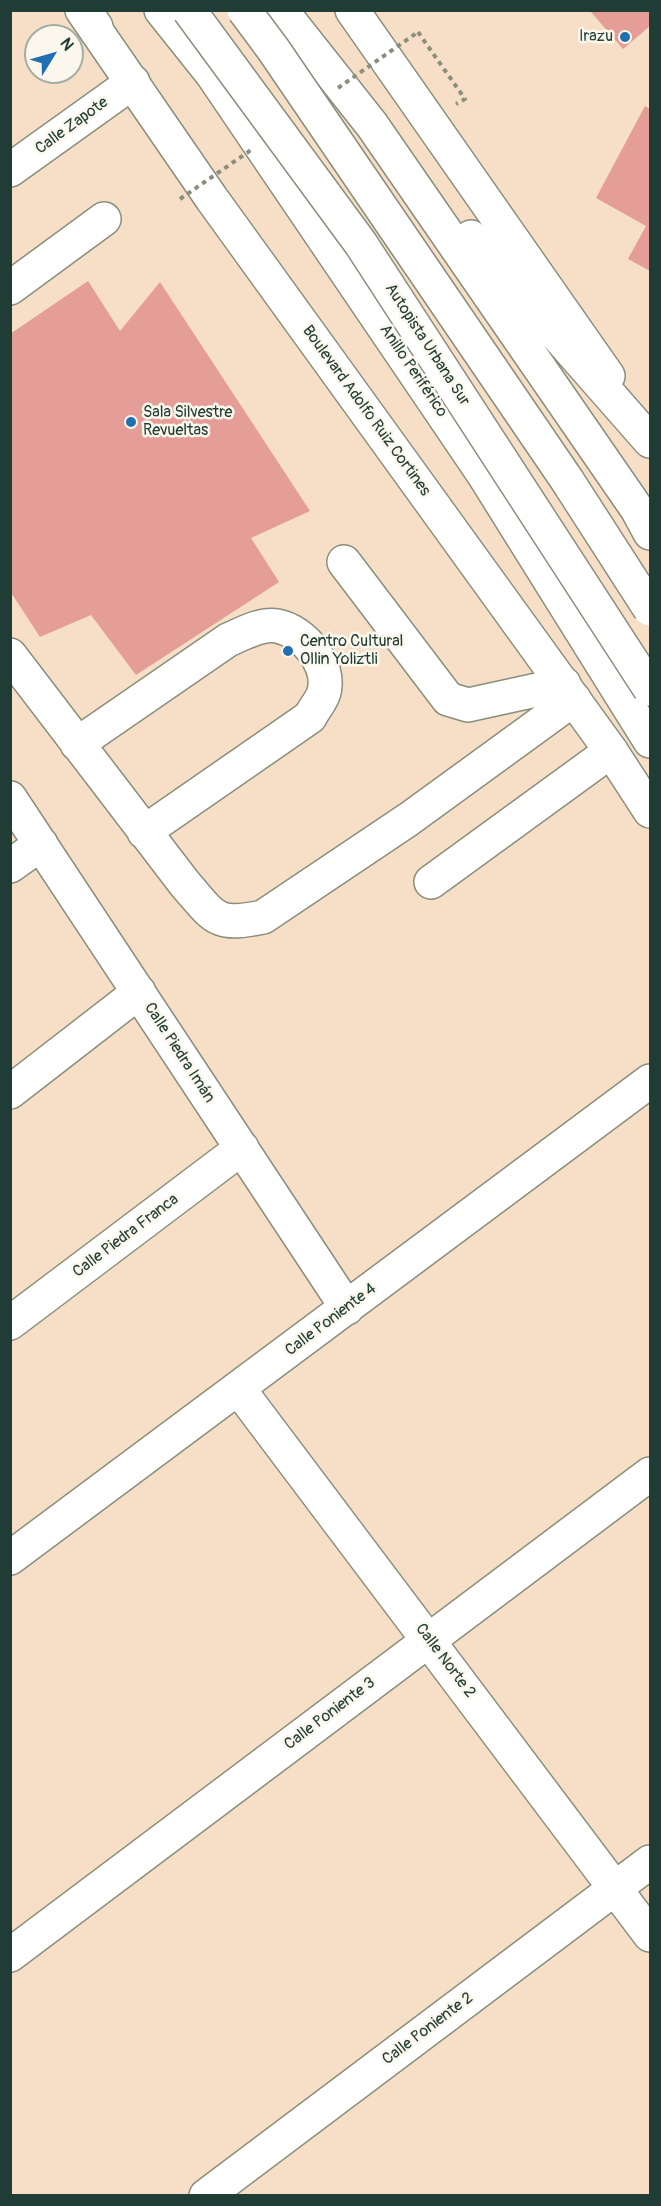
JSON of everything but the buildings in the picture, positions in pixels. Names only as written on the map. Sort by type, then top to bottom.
[{"type":"main road","name":"Anillo Periférico","points":[[161,10],[213,74],[484,475],[651,741]]},
{"type":"main road","name":"Autopista Urbana Sur","points":[[189,10],[361,244],[651,689]]},
{"type":"main road","points":[[244,10],[280,58],[567,480],[651,609]]},
{"type":"main road","points":[[281,10],[372,124],[651,439]]},
{"type":"main road","points":[[352,10],[651,439]]},
{"type":"main road","name":"Boulevard Adolfo Ruiz Cortines","points":[[88,16],[212,199],[569,692],[651,811]]},
{"type":"main road","name":"Calle Zapote","points":[[10,170],[133,82]]},
{"type":"main road","points":[[372,124],[637,509],[651,533]]},
{"type":"main road","points":[[10,288],[104,219]]},
{"type":"main road","points":[[344,562],[448,699],[468,705],[569,692]]},
{"type":"main road","points":[[77,744],[228,640],[245,632],[277,626],[304,640],[325,669],[324,693],[310,717],[144,832]]},
{"type":"main road","points":[[10,655],[185,884],[208,910],[224,921],[239,922],[263,917],[409,819],[569,692]]},
{"type":"main road","points":[[431,882],[611,751]]},
{"type":"main road","name":"Calle Piedra Imán","points":[[10,798],[347,1308]]},
{"type":"main road","points":[[10,867],[41,844]]},
{"type":"main road","points":[[10,1092],[139,992]]},
{"type":"main road","name":"Calle Poniente 4","points":[[10,1558],[651,1081]]},
{"type":"main road","name":"Calle Piedra Franca","points":[[10,1323],[242,1148]]},
{"type":"main road","name":"Calle Norte 2","points":[[238,1388],[651,1935]]},
{"type":"main road","name":"Calle Poniente 3","points":[[10,1955],[651,1474]]},
{"type":"main road","name":"Calle Poniente 2","points":[[206,2196],[651,1862]]},
{"type":"place","name":"Irazu","points":[[625,37]]},
{"type":"place","name":"Sala Silvestre Revueltas","points":[[131,422]]},
{"type":"place","name":"Centro Cultural Ollin Yoliztli","points":[[288,651]]}]
